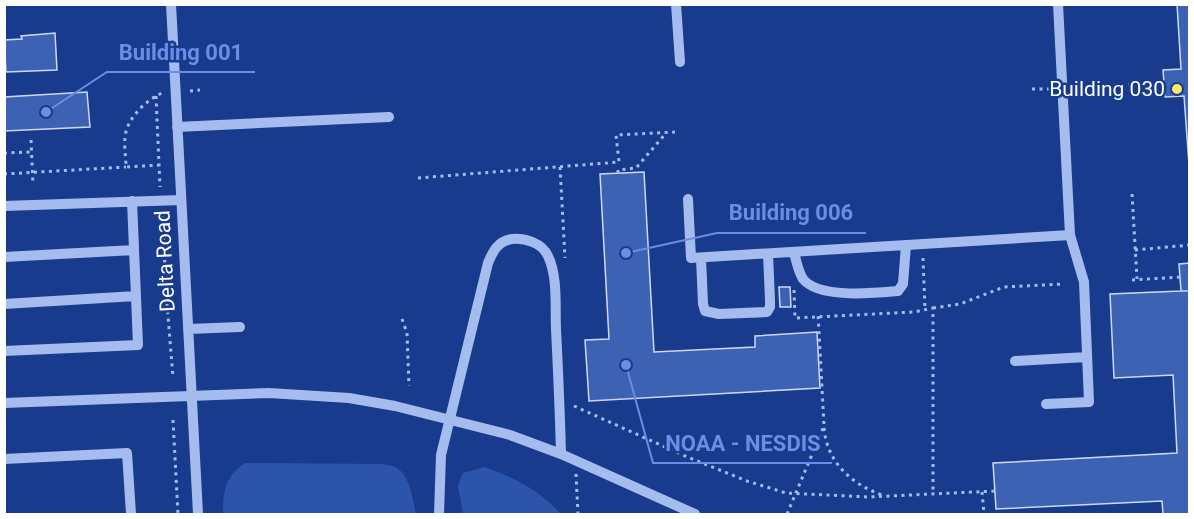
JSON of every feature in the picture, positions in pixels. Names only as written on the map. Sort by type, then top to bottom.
[{"type":"street","name":"Delta Road","points":[[171,4],[198,514]]},
{"type":"street","points":[[676,4],[680,62]]},
{"type":"street","points":[[1046,404],[1089,402],[1084,282],[1070,235],[1058,4]]},
{"type":"street","points":[[177,127],[389,117]]},
{"type":"street","points":[[688,199],[691,258],[1070,235]]},
{"type":"street","points":[[4,206],[181,200]]},
{"type":"street","points":[[4,351],[138,345],[132,201]]},
{"type":"street","points":[[439,514],[441,455],[488,263],[500,243],[508,240],[518,239],[535,243],[544,250],[549,258],[553,278],[561,454]]},
{"type":"street","points":[[794,252],[804,280],[813,286],[834,292],[898,291],[903,284],[906,245]]},
{"type":"street","points":[[4,256],[134,250]]},
{"type":"street","points":[[701,258],[705,311],[719,314],[767,312],[770,307],[768,254]]},
{"type":"street","points":[[4,304],[136,296]]},
{"type":"street","points":[[188,329],[240,327]]},
{"type":"street","points":[[1015,361],[1087,357]]},
{"type":"street","points":[[4,403],[191,394],[269,393],[349,398],[395,406],[510,435],[561,454],[695,514]]},
{"type":"street","points":[[4,459],[127,453],[131,514]]},
{"type":"path","points":[[1074,87],[1164,83]]},
{"type":"path","points":[[1032,90],[1055,88]]},
{"type":"path","points":[[185,91],[200,90]]},
{"type":"path","points":[[126,167],[124,139],[129,123],[142,108],[162,93]]},
{"type":"path","points":[[156,96],[161,191]]},
{"type":"path","points":[[618,173],[618,170],[636,168],[667,132]]},
{"type":"path","points":[[418,178],[619,162],[616,135],[675,132]]},
{"type":"path","points":[[31,140],[33,183]]},
{"type":"path","points":[[4,153],[31,152]]},
{"type":"path","points":[[4,174],[160,165]]},
{"type":"path","points":[[1132,194],[1137,279]]},
{"type":"path","points":[[162,214],[166,285],[170,298],[167,303],[173,378]]},
{"type":"path","points":[[1135,249],[1190,245]]},
{"type":"path","points":[[923,254],[925,310]]},
{"type":"path","points":[[1132,279],[1180,277]]},
{"type":"path","points":[[794,289],[795,318],[818,315],[914,312],[960,304],[1004,287],[1063,284]]},
{"type":"path","points":[[933,308],[933,494]]},
{"type":"path","points":[[818,315],[825,440],[837,464],[859,486],[885,496]]},
{"type":"path","points":[[402,319],[407,333],[410,386]]},
{"type":"path","points":[[573,405],[685,456],[771,490],[796,494],[885,496],[995,491]]},
{"type":"path","points":[[173,420],[178,514]]},
{"type":"path","points":[[787,514],[824,426]]},
{"type":"path","points":[[982,492],[984,514]]},
{"type":"shaded area","points":[[245,463],[393,466],[400,470],[407,481],[416,514],[223,514],[226,485],[233,473]]},
{"type":"shaded area","points":[[485,467],[526,486],[544,498],[561,514],[463,514],[458,486],[463,473]]},
{"type":"building","name":"Building 030","points":[[1177,4],[1190,4],[1190,178],[1184,96],[1165,97],[1163,70],[1181,69]]},
{"type":"building","points":[[55,33],[57,70],[6,72],[4,40]]},
{"type":"building","points":[[87,92],[90,127],[4,131],[4,97]]},
{"type":"building","points":[[644,172],[654,352],[755,347],[755,336],[817,332],[820,388],[589,401],[585,340],[609,339],[600,174]]},
{"type":"building","points":[[1190,263],[1190,291],[1181,291],[1179,264]]},
{"type":"building","points":[[779,287],[790,287],[791,307],[780,307]]},
{"type":"building","points":[[1190,291],[1190,514],[1163,514],[1162,501],[996,509],[993,463],[1177,453],[1173,375],[1114,378],[1110,294]]},
{"type":"place","name":"Building 030","points":[[1177,89]]},
{"type":"place","name":"Building 001","points":[[46,112]]},
{"type":"place","name":"Building 006","points":[[626,253]]},
{"type":"place","name":"NOAA - NESDIS","points":[[626,365]]}]
